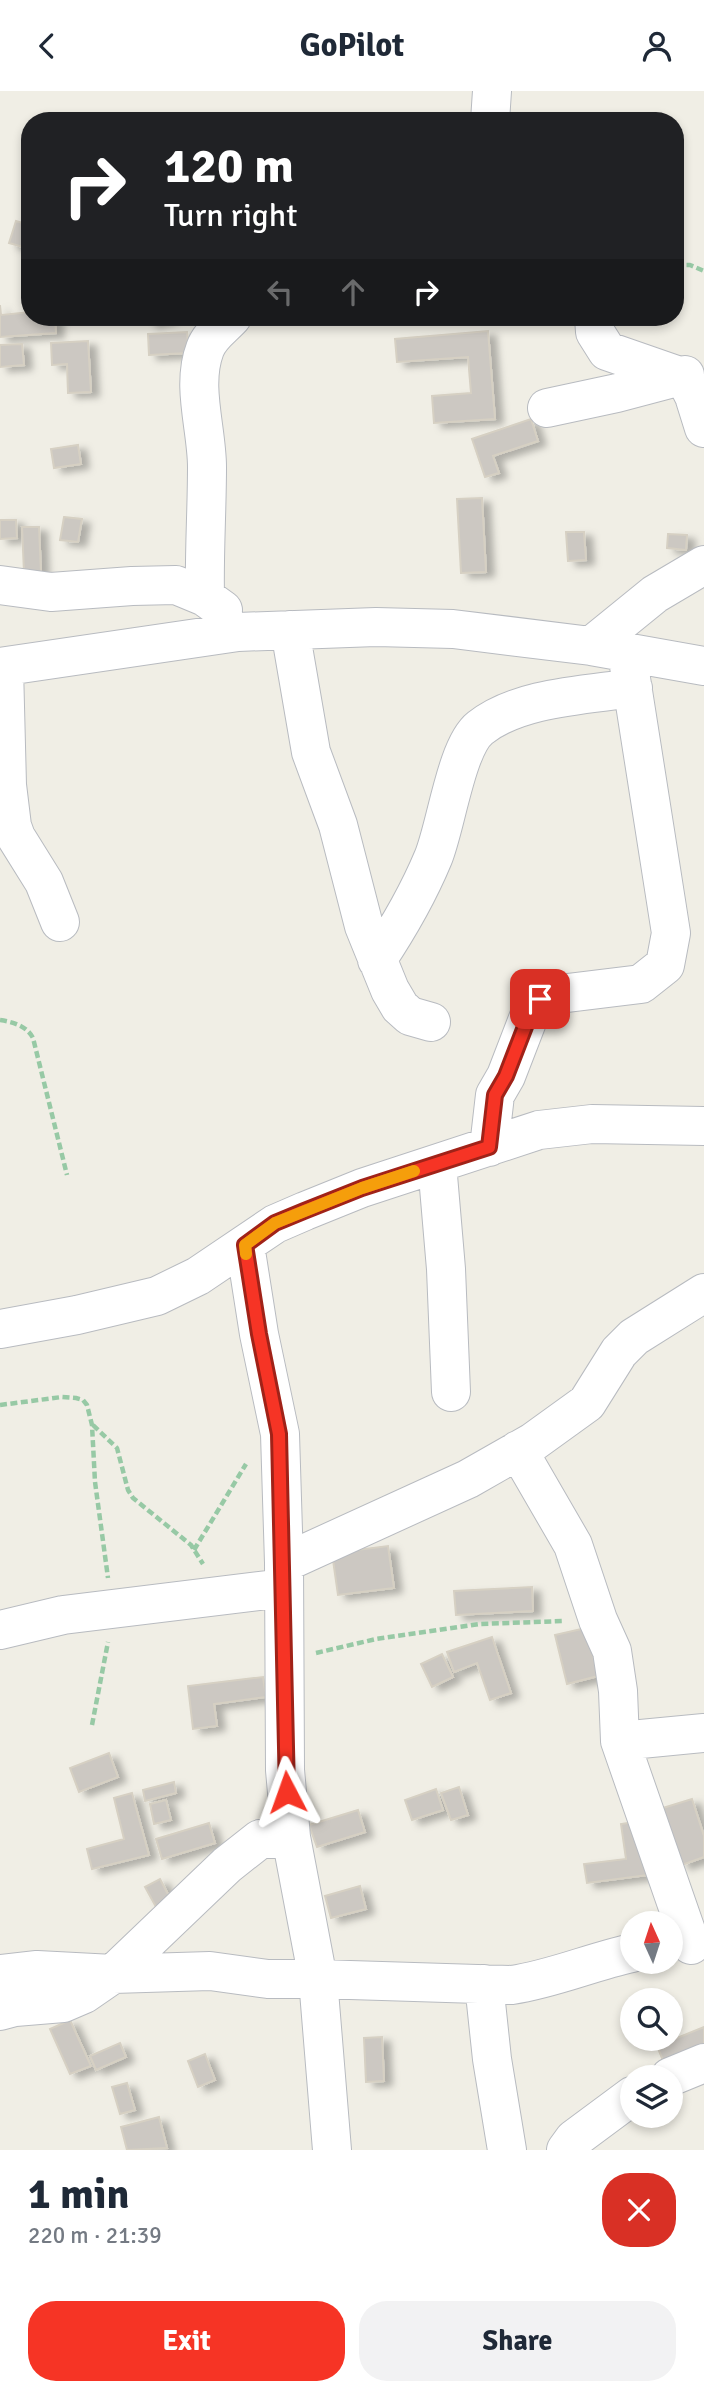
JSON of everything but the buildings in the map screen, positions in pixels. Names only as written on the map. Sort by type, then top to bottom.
[{"type":"street","points":[[491,112],[492,91]]},
{"type":"street","points":[[205,597],[207,465],[200,369],[208,341],[223,326]]},
{"type":"street","points":[[595,326],[595,332],[607,351],[692,373]]},
{"type":"street","points":[[547,408],[692,373]]},
{"type":"street","points":[[692,373],[689,386],[704,428]]},
{"type":"street","points":[[591,646],[655,594],[704,565]]},
{"type":"street","points":[[0,585],[51,592],[176,585],[205,597],[224,611],[238,632]]},
{"type":"street","points":[[60,922],[44,882],[12,826],[7,785],[2,667],[238,632],[290,630],[376,627],[453,629],[591,646],[630,671],[671,933],[665,965],[641,985],[551,995],[540,999],[533,1006],[506,1076],[495,1095],[489,1147]]},
{"type":"street","points":[[290,630],[311,753],[338,825],[364,926],[390,990],[400,1007],[410,1016],[431,1022]]},
{"type":"street","points":[[377,960],[401,925],[433,858],[443,831],[453,787],[467,746],[475,733],[496,718],[560,698],[630,671],[704,666]]},
{"type":"street","points":[[0,1329],[77,1315],[157,1296],[198,1276],[275,1223],[362,1188],[539,1131],[592,1124],[704,1126]]},
{"type":"street","points":[[438,1164],[451,1392]]},
{"type":"street","points":[[245,1245],[279,1434],[284,1576],[285,1770],[291,1837],[318,1979],[332,2150]]},
{"type":"street","points":[[0,1630],[63,1615],[227,1595],[284,1576],[518,1450],[587,1403],[619,1352],[634,1337],[704,1293]]},
{"type":"street","points":[[518,1450],[573,1545],[598,1620],[612,1651],[618,1691],[620,1741],[688,1946]]},
{"type":"street","points":[[620,1741],[704,1733]]},
{"type":"street","points":[[0,2011],[63,2003],[84,1994],[113,1974],[227,1865],[260,1839],[291,1837]]},
{"type":"street","points":[[0,1974],[37,1970],[113,1974],[210,1971],[268,1979],[512,1985],[542,1981],[620,1956]]},
{"type":"street","points":[[484,1984],[492,2059],[507,2150]]},
{"type":"street","points":[[683,2072],[704,2063]]},
{"type":"street","points":[[566,2150],[584,2131],[620,2105]]},
{"type":"path","points":[[684,265],[704,271]]},
{"type":"path","points":[[0,1020],[21,1026],[30,1032],[33,1038],[67,1175]]},
{"type":"path","points":[[0,1405],[62,1397],[83,1400],[87,1405],[92,1425],[95,1482],[112,1608],[111,1632],[92,1725]]},
{"type":"path","points":[[92,1425],[117,1448],[128,1490],[133,1497],[194,1550],[208,1575],[227,1595]]},
{"type":"path","points":[[194,1550],[245,1465],[279,1434]]},
{"type":"path","points":[[284,1661],[376,1639],[480,1624],[598,1620]]},
{"type":"slow traffic","points":[[246,1254],[245,1245],[275,1223],[362,1188],[414,1171]]},
{"type":"route","points":[[287,1792],[284,1563],[279,1434],[245,1245],[275,1223],[304,1211],[362,1188],[489,1147],[495,1095],[506,1076],[533,1006],[540,999]]}]
